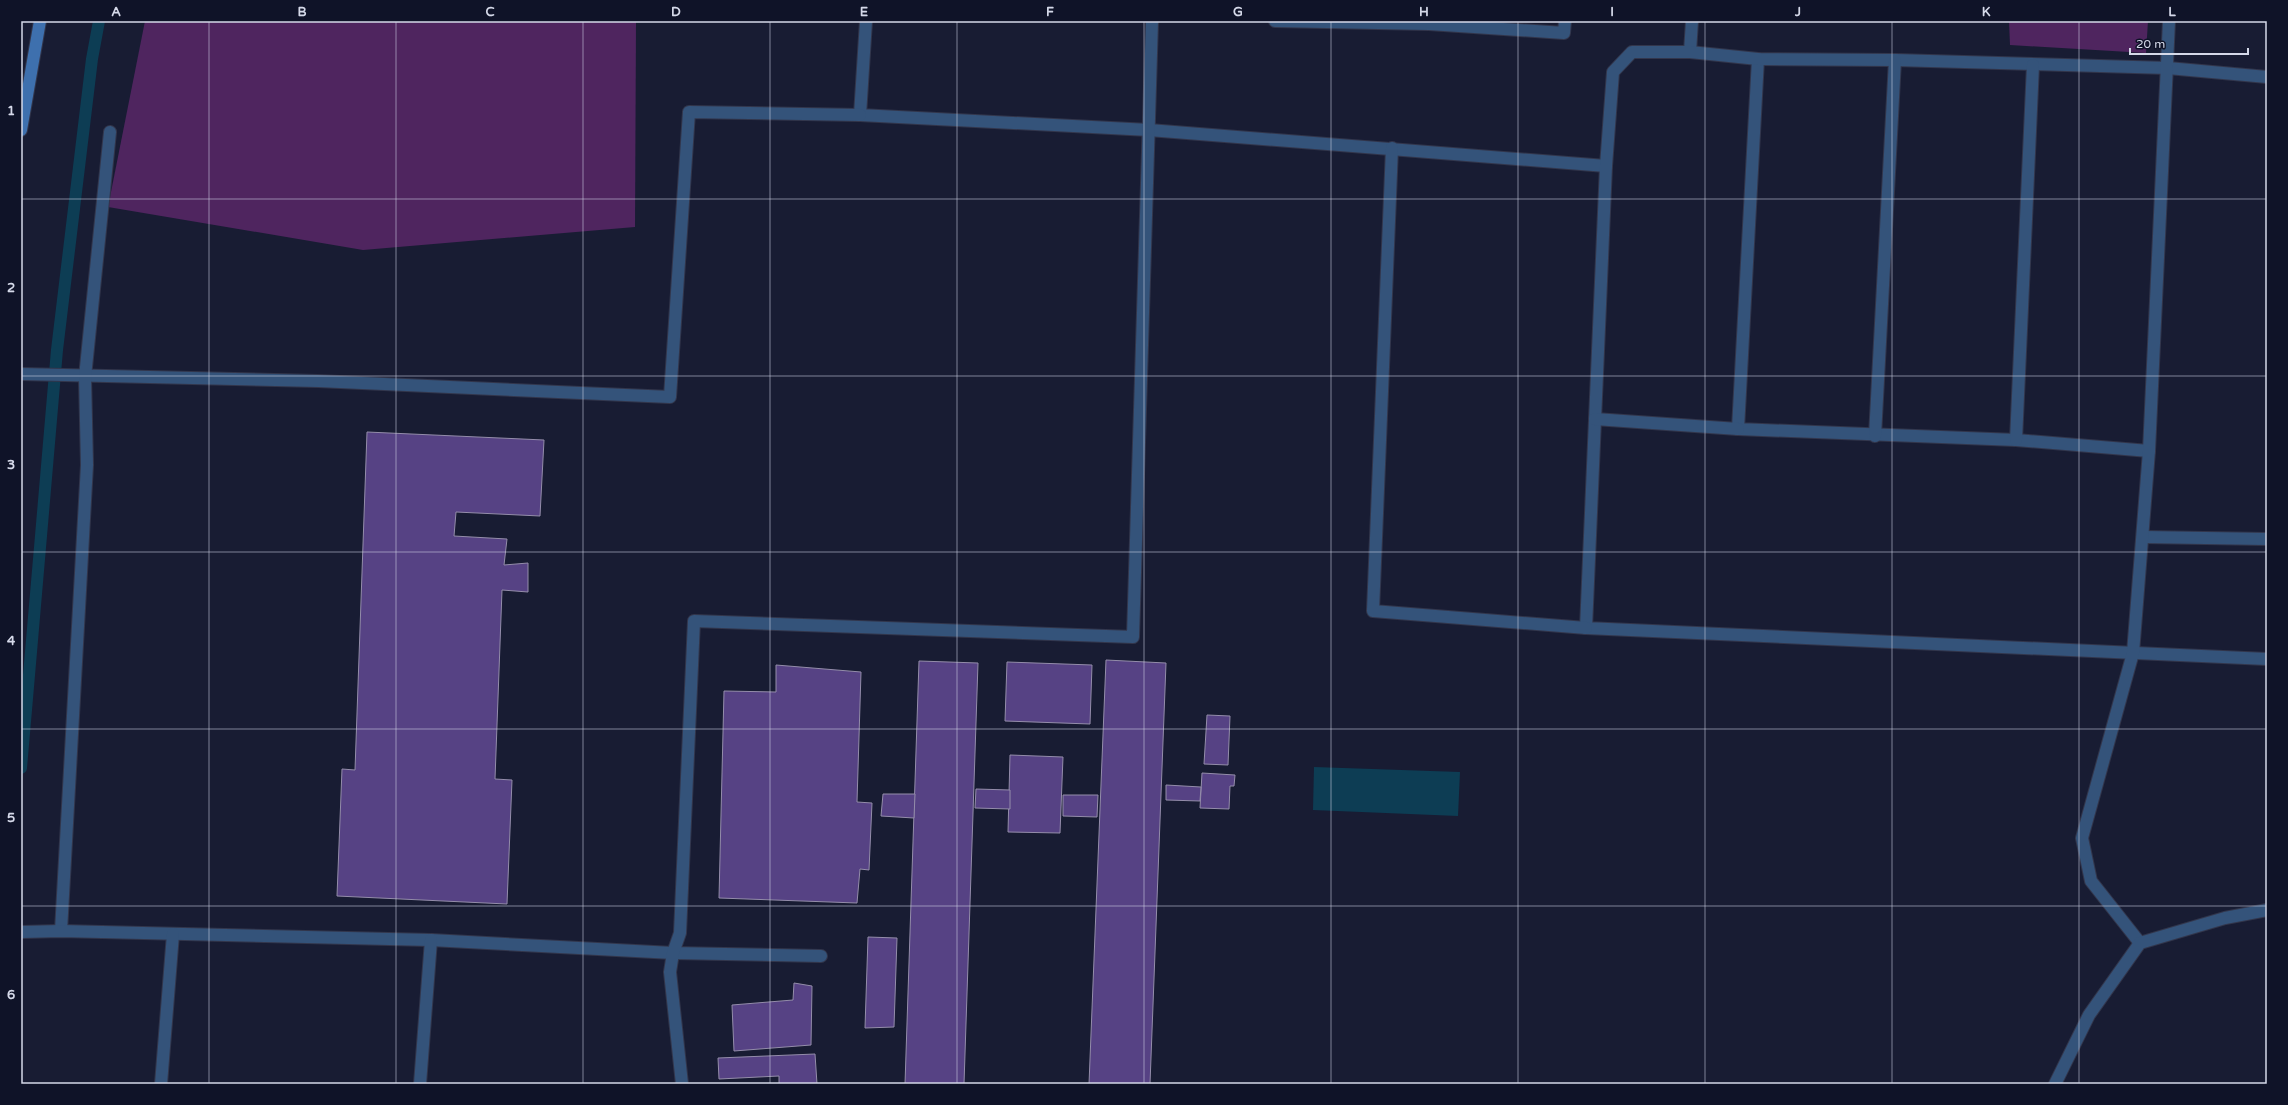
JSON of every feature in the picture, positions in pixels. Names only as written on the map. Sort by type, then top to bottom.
[{"type":"street","points":[[21,130],[40,21]]},
{"type":"street","points":[[860,115],[866,21]]},
{"type":"street","points":[[682,1084],[670,972],[673,953],[680,933],[694,621],[1132,637],[1152,21]]},
{"type":"street","points":[[1275,21],[1429,23],[1564,33],[1565,21]]},
{"type":"street","points":[[1690,52],[1692,21]]},
{"type":"street","points":[[2140,943],[2091,881],[2082,838],[2133,653],[2149,451],[2169,21]]},
{"type":"street","points":[[1586,628],[1606,166],[1613,72],[1632,52],[1690,52],[1758,59],[1895,60],[2168,68],[2267,77]]},
{"type":"street","points":[[1738,429],[1758,59]]},
{"type":"street","points":[[1876,436],[1895,60]]},
{"type":"street","points":[[2016,440],[2033,65]]},
{"type":"street","points":[[21,374],[34,376],[72,374],[85,377],[318,381],[670,397],[689,112],[860,115],[1149,130],[1606,166]]},
{"type":"street","points":[[62,931],[87,466],[85,377],[110,132]]},
{"type":"street","points":[[1392,148],[1373,611],[1586,628],[2267,659]]},
{"type":"street","points":[[1595,419],[1738,429],[1876,436],[2016,440],[2149,451]]},
{"type":"street","points":[[2143,537],[2267,539]]},
{"type":"street","points":[[2055,1084],[2090,1015],[2140,943],[2225,918],[2267,910]]},
{"type":"street","points":[[26,932],[62,931],[431,940],[673,953],[821,956]]},
{"type":"street","points":[[161,1084],[173,934]]},
{"type":"street","points":[[420,1084],[431,940]]},
{"type":"shaded area","points":[[145,21],[636,21],[635,227],[363,250],[108,207]]},
{"type":"shaded area","points":[[2009,21],[2148,21],[2146,53],[2010,45]]},
{"type":"water","points":[[1314,767],[1460,772],[1458,816],[1313,810]]},
{"type":"building","points":[[367,432],[544,440],[540,516],[456,512],[454,536],[507,539],[504,565],[528,563],[528,592],[502,590],[495,779],[512,780],[507,904],[337,896],[342,769],[355,770]]},
{"type":"building","points":[[1106,660],[1166,663],[1150,1084],[1089,1084]]},
{"type":"building","points":[[919,661],[978,663],[964,1084],[905,1084]]},
{"type":"building","points":[[1007,662],[1092,665],[1090,724],[1005,721]]},
{"type":"building","points":[[776,665],[861,672],[857,802],[872,803],[869,870],[860,869],[857,903],[719,898],[724,691],[776,692]]},
{"type":"building","points":[[1207,715],[1230,716],[1228,765],[1204,764]]},
{"type":"building","points":[[1010,755],[1063,757],[1060,833],[1008,832]]},
{"type":"building","points":[[1202,773],[1235,775],[1234,786],[1230,786],[1229,809],[1200,808]]},
{"type":"building","points":[[1166,785],[1201,787],[1200,801],[1166,800]]},
{"type":"building","points":[[976,789],[1010,790],[1010,809],[975,808]]},
{"type":"building","points":[[883,794],[915,794],[914,818],[881,816]]},
{"type":"building","points":[[1063,795],[1098,795],[1097,817],[1063,816]]},
{"type":"building","points":[[868,937],[897,938],[894,1027],[865,1028]]},
{"type":"building","points":[[794,983],[812,986],[811,1045],[734,1051],[732,1005],[793,1000]]},
{"type":"building","points":[[815,1054],[817,1084],[779,1084],[779,1076],[719,1079],[718,1058]]},
{"type":"waterway","points":[[21,768],[57,350],[92,59],[99,21]]}]
